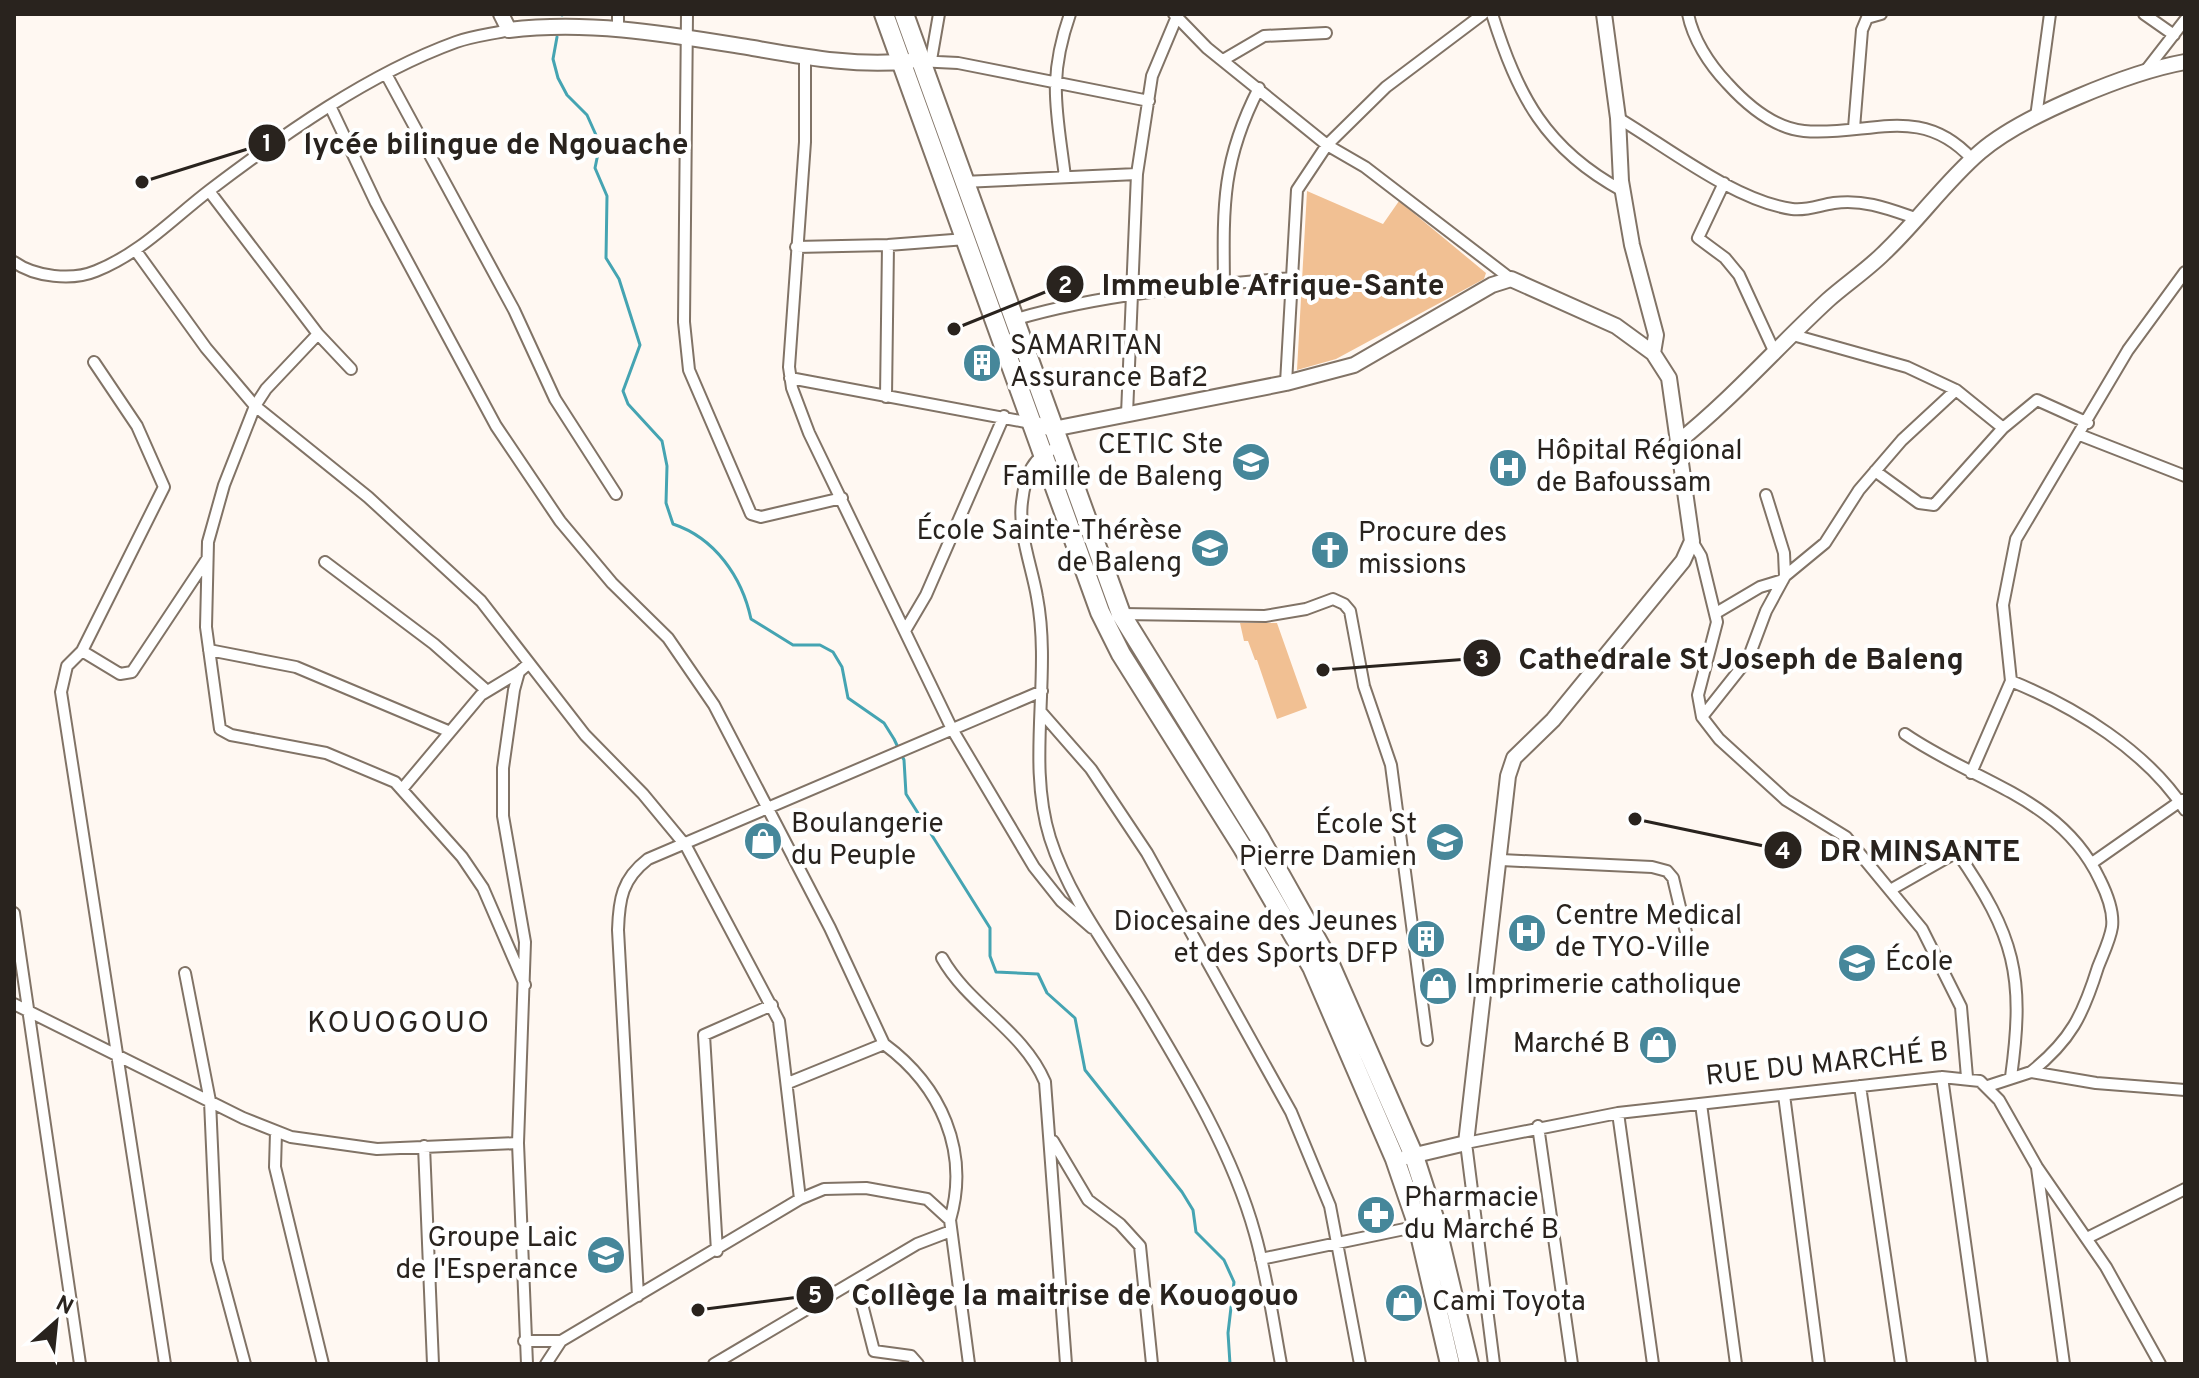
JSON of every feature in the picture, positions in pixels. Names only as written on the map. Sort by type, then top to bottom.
[{"type":"highway","points":[[884,14],[916,61]]},
{"type":"highway","points":[[904,14],[916,61],[957,185],[1013,320],[1112,616],[1251,843],[1320,963],[1414,1156],[1450,1364]]},
{"type":"highway","points":[[957,185],[968,238],[1032,423],[1052,443]]},
{"type":"highway","points":[[1320,963],[1395,1159],[1426,1224],[1469,1364]]},
{"type":"street","points":[[501,14],[509,30]]},
{"type":"street","points":[[687,14],[684,322],[689,370],[751,514],[761,517],[842,498]]},
{"type":"street","points":[[916,61],[939,14]]},
{"type":"street","points":[[1065,177],[1053,81],[1060,43],[1070,14]]},
{"type":"street","points":[[1286,383],[1295,195],[1327,145],[1386,87],[1483,14]]},
{"type":"street","points":[[1492,14],[1515,79],[1544,130],[1586,170],[1623,191]]},
{"type":"street","points":[[1604,14],[1618,118],[1623,191],[1632,245],[1656,335],[1653,353]]},
{"type":"street","points":[[1688,14],[1707,58],[1737,94],[1755,109],[1788,127],[1805,131],[1915,126],[1951,140],[1972,159]]},
{"type":"street","points":[[1854,128],[1862,30],[1867,18],[1881,14]]},
{"type":"street","points":[[2036,117],[2050,14]]},
{"type":"street","points":[[2144,14],[2174,35]]},
{"type":"street","points":[[1127,414],[1137,174],[1158,55],[1176,15],[1223,60],[1327,145],[1365,167],[1511,279],[1616,326],[1653,353],[1669,378],[1692,541],[1701,556],[1716,613],[1716,632],[1698,695],[1702,717],[1730,750],[1786,800],[1846,837],[1922,929],[1955,990],[1965,1035],[1967,1077]]},
{"type":"street","points":[[2147,69],[2185,20]]},
{"type":"street","points":[[14,262],[36,273],[62,276],[93,273],[136,251],[209,191],[386,74],[459,41],[509,30],[618,21],[686,37],[805,57],[916,61],[1053,81],[1149,101]]},
{"type":"street","points":[[1223,60],[1264,36],[1326,33]]},
{"type":"street","points":[[805,57],[805,142],[790,378],[809,433],[952,729],[1034,867],[1061,901],[1095,931]]},
{"type":"street","points":[[1678,442],[1721,408],[1793,335],[1918,219],[1972,159],[2000,136],[2147,69],[2185,62]]},
{"type":"street","points":[[386,74],[514,310],[555,399],[616,494]]},
{"type":"street","points":[[1224,284],[1223,221],[1229,162],[1238,129],[1259,88]]},
{"type":"street","points":[[331,108],[376,203],[496,426],[574,538],[612,583],[668,638],[698,678],[769,809],[884,1044],[911,1065],[925,1083],[955,1141],[956,1198],[951,1225],[969,1364]]},
{"type":"street","points":[[1618,118],[1724,183],[1791,209],[1865,202],[1918,219]]},
{"type":"street","points":[[957,185],[1137,174]]},
{"type":"street","points":[[1724,183],[1698,238],[1725,258],[1739,275],[1775,353]]},
{"type":"street","points":[[209,191],[318,334],[351,369]]},
{"type":"street","points":[[796,247],[888,245],[968,238]]},
{"type":"street","points":[[886,397],[888,245]]},
{"type":"street","points":[[136,251],[206,348],[255,406],[368,497],[481,601],[504,627],[523,668],[686,846],[779,1021],[800,1199]]},
{"type":"street","points":[[1971,773],[2011,681],[2003,605],[2016,539],[2088,423],[2128,350],[2185,272]]},
{"type":"street","points":[[1013,320],[1061,306],[1133,294],[1292,278]]},
{"type":"street","points":[[1281,1364],[1261,1259],[1244,1200],[1207,1119],[1144,1007],[1095,931],[1048,829],[1041,761],[1044,661],[1038,600],[1021,512],[1027,476],[1052,443],[1127,414],[1286,383],[1354,365],[1492,285],[1511,279]]},
{"type":"street","points":[[318,334],[266,389],[255,406],[213,520],[207,559],[209,650],[219,724],[224,733],[326,753],[386,776],[403,788],[462,857],[483,888],[525,985]]},
{"type":"street","points":[[1793,335],[1907,367],[1956,390],[2003,428]]},
{"type":"street","points":[[94,362],[137,426],[164,487],[82,651],[67,666],[61,699],[165,1364]]},
{"type":"street","points":[[790,378],[1032,423]]},
{"type":"street","points":[[1716,613],[1752,591],[1784,578],[1825,543],[1847,506],[1875,471],[1956,390]]},
{"type":"street","points":[[1875,471],[1919,503],[1934,505],[2003,428],[2037,400],[2088,423]]},
{"type":"street","points":[[906,629],[926,595],[1004,416]]},
{"type":"street","points":[[2080,435],[2185,476]]},
{"type":"street","points":[[1702,717],[1748,659],[1766,611],[1784,578],[1784,553],[1766,495]]},
{"type":"street","points":[[1494,1364],[1466,1143],[1501,860],[1508,776],[1514,758],[1562,709],[1683,561],[1692,541]]},
{"type":"street","points":[[82,651],[120,674],[132,672],[207,559]]},
{"type":"street","points":[[325,562],[434,644],[486,690]]},
{"type":"street","points":[[1112,616],[1265,616],[1306,609],[1333,599],[1350,611],[1364,686],[1391,765],[1427,1040]]},
{"type":"street","points":[[209,650],[296,667],[448,731]]},
{"type":"street","points":[[403,788],[448,731],[486,690],[523,668]]},
{"type":"street","points":[[523,668],[508,722],[503,816],[522,915],[525,985],[518,1143],[527,1364]]},
{"type":"street","points":[[2011,681],[2049,696],[2078,714],[2148,769],[2183,803],[2092,863]]},
{"type":"street","points":[[638,1296],[631,1205],[619,900],[634,870],[648,859],[686,846],[1042,691]]},
{"type":"street","points":[[1042,713],[1091,769],[1147,853],[1291,1112],[1324,1187],[1360,1364]]},
{"type":"street","points":[[1905,734],[1971,773],[2042,809],[2061,824],[2092,863],[2108,896],[2112,926],[2079,1020],[2071,1036],[2031,1072]]},
{"type":"street","points":[[1892,889],[1957,852],[1988,897],[2010,948],[2017,981],[2018,1015],[2011,1077]]},
{"type":"street","points":[[1501,860],[1652,867],[1667,871],[1673,878],[1689,945]]},
{"type":"street","points":[[14,913],[80,1364]]},
{"type":"street","points":[[942,958],[1037,1063],[1045,1082],[1052,1140],[1052,1191],[1066,1364]]},
{"type":"street","points":[[185,973],[210,1101],[217,1260],[245,1364]]},
{"type":"street","points":[[14,1004],[276,1132],[353,1148],[518,1143]]},
{"type":"street","points":[[717,1251],[704,1035],[772,1005]]},
{"type":"street","points":[[788,1083],[884,1044]]},
{"type":"street","points":[[1988,1086],[2031,1072],[2096,1083],[2185,1090]]},
{"type":"street","points":[[1942,1077],[1982,1364]]},
{"type":"street","name":"RUE DU MARCHÉ B","points":[[1395,1159],[1538,1126],[1618,1113],[1942,1077],[1967,1077],[1988,1086],[2037,1167],[2087,1238],[2160,1364]]},
{"type":"street","points":[[1860,1086],[1901,1364]]},
{"type":"street","points":[[1784,1095],[1819,1364]]},
{"type":"street","points":[[1701,1104],[1736,1364]]},
{"type":"street","points":[[1618,1113],[1653,1364]]},
{"type":"street","points":[[1538,1126],[1572,1364]]},
{"type":"street","points":[[276,1132],[275,1167],[323,1364]]},
{"type":"street","points":[[1052,1140],[1088,1200],[1120,1224],[1140,1246],[1152,1364]]},
{"type":"street","points":[[424,1146],[433,1364]]},
{"type":"street","points":[[2037,1167],[2064,1364]]},
{"type":"street","points":[[546,1364],[561,1341],[800,1199],[824,1189],[866,1188],[927,1199],[951,1225]]},
{"type":"street","points":[[2087,1238],[2185,1189]]},
{"type":"street","points":[[1261,1259],[1426,1224]]},
{"type":"street","points":[[714,1364],[951,1225]]},
{"type":"street","points":[[856,1281],[874,1351],[911,1356],[918,1364]]},
{"type":"street","points":[[524,1341],[561,1341]]},
{"type":"shaded area","points":[[1307,191],[1383,224],[1399,201],[1486,273],[1484,279],[1336,359],[1297,370]]},
{"type":"shaded area","points":[[1240,623],[1277,623],[1307,708],[1277,719],[1257,660],[1248,641],[1244,641]]},
{"type":"waterway","points":[[557,37],[553,59],[558,78],[567,95],[587,115],[600,144],[595,168],[607,196],[606,258],[619,279],[640,345],[623,391],[628,404],[662,441],[667,466],[666,503],[673,524],[702,539],[724,561],[741,588],[751,619],[793,645],[820,645],[833,652],[842,667],[848,698],[884,723],[904,760],[906,794],[990,928],[990,956],[996,972],[1038,974],[1047,993],[1075,1018],[1085,1070],[1182,1192],[1193,1210],[1196,1232],[1224,1260],[1234,1282],[1228,1333],[1230,1364]]},
{"type":"place","name":"lycée bilingue de Ngouache","points":[[142,182]]},
{"type":"place","name":"Immeuble Afrique-Sante","points":[[954,329]]},
{"type":"place","name":"SAMARITAN Assurance Baf2","points":[[982,363]]},
{"type":"place","name":"CETIC Ste Famille de Baleng","points":[[1251,462]]},
{"type":"place","name":"Hôpital Régional de Bafoussam","points":[[1508,468]]},
{"type":"place","name":"École Sainte-Thérèse de Baleng","points":[[1210,548]]},
{"type":"place","name":"Procure des missions","points":[[1330,550]]},
{"type":"place","name":"Cathedrale St Joseph de Baleng","points":[[1323,670]]},
{"type":"place","name":"DR MINSANTE","points":[[1635,819]]},
{"type":"place","name":"Boulangerie du Peuple","points":[[763,841]]},
{"type":"place","name":"École St Pierre Damien","points":[[1445,842]]},
{"type":"place","name":"Centre Medical de TYO-Ville","points":[[1527,933]]},
{"type":"place","name":"Diocesaine des Jeunes et des Sports DFP","points":[[1426,939]]},
{"type":"place","name":"École","points":[[1857,963]]},
{"type":"place","name":"Imprimerie catholique","points":[[1438,986]]},
{"type":"place","name":"Marché B","points":[[1658,1045]]},
{"type":"place","name":"Pharmacie du Marché B","points":[[1376,1215]]},
{"type":"place","name":"Groupe Laic de l'Esperance","points":[[606,1255]]},
{"type":"place","name":"Cami Toyota","points":[[1404,1303]]},
{"type":"place","name":"Collège la maitrise de Kouogouo","points":[[698,1310]]},
{"type":"district","name":"KOUOGOUO","points":[[399,1024]]}]
